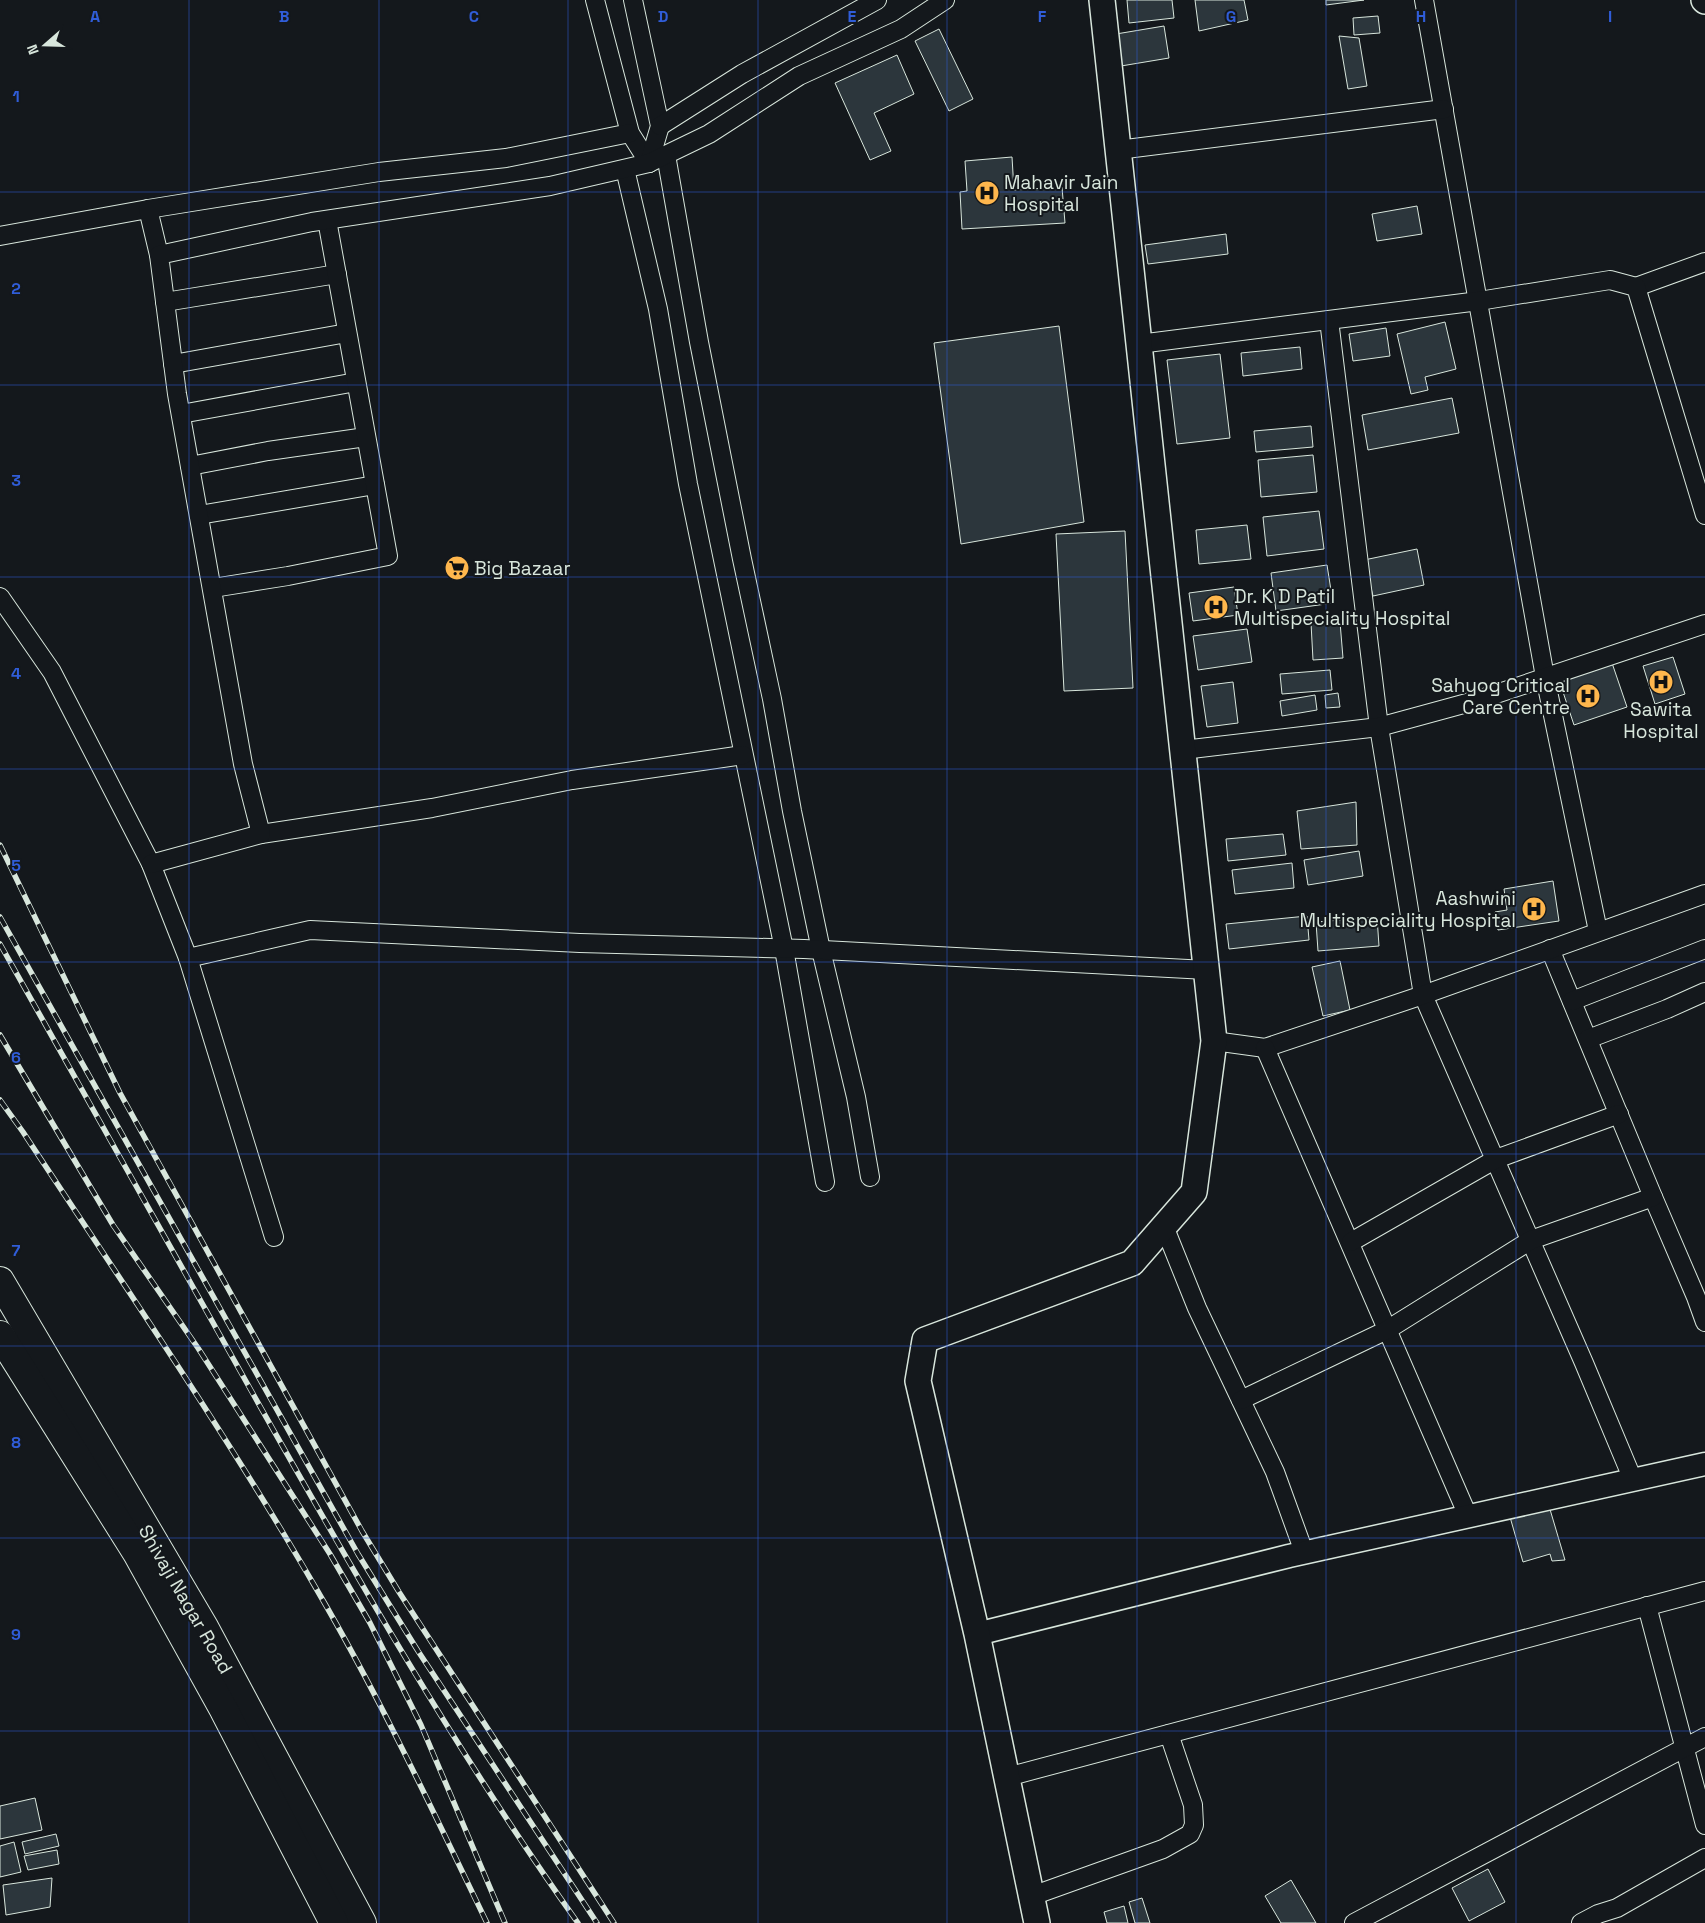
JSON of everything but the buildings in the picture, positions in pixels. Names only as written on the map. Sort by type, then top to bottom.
[{"type":"main road","points":[[1037,1923],[977,1634],[918,1381],[925,1340],[1132,1263],[1194,1192],[1214,1041],[1102,0]]},
{"type":"main road","name":"Shivaji Nagar Road","points":[[0,1281],[204,1627],[362,1923]]},
{"type":"main road","name":"Shivaji Nagar Road","points":[[0,1335],[137,1552],[224,1710],[334,1923]]},
{"type":"street","points":[[596,0],[630,133],[649,163]]},
{"type":"street","points":[[633,0],[660,126],[649,163]]},
{"type":"street","points":[[660,126],[742,74],[877,0]]},
{"type":"street","points":[[159,255],[327,220],[550,186],[649,163],[709,134],[799,76],[901,29],[945,0]]},
{"type":"street","points":[[1424,0],[1545,678],[1598,932]]},
{"type":"street","points":[[1118,150],[1444,109]]},
{"type":"street","points":[[0,236],[148,209],[379,172],[506,158],[630,133]]},
{"type":"street","points":[[666,154],[721,458],[772,700],[792,810],[821,950],[856,1097],[870,1177]]},
{"type":"street","points":[[626,168],[658,308],[688,484],[784,949],[825,1182]]},
{"type":"street","points":[[148,209],[159,255],[181,414],[243,764],[261,834]]},
{"type":"street","points":[[213,588],[288,576],[388,556],[327,220]]},
{"type":"street","points":[[1140,344],[1479,301],[1610,280],[1636,287],[1705,262]]},
{"type":"street","points":[[165,302],[337,274]]},
{"type":"street","points":[[1636,287],[1705,515]]},
{"type":"street","points":[[1329,320],[1379,727],[1423,996],[1496,1159],[1633,1480]]},
{"type":"street","points":[[173,364],[347,333]]},
{"type":"street","points":[[181,414],[356,382]]},
{"type":"street","points":[[190,466],[268,451],[366,437]]},
{"type":"street","points":[[199,515],[375,485]]},
{"type":"street","points":[[0,597],[52,672],[151,864],[188,958],[274,1237]]},
{"type":"street","points":[[1183,750],[1379,727],[1478,700],[1705,624]]},
{"type":"street","points":[[151,864],[261,834],[432,808],[572,780],[743,755]]},
{"type":"street","points":[[1214,1041],[1265,1048],[1423,996],[1705,894]]},
{"type":"street","points":[[188,958],[310,930],[580,943],[821,950],[1207,970]]},
{"type":"street","points":[[1550,949],[1705,1322]]},
{"type":"street","points":[[1572,1001],[1705,949]]},
{"type":"street","points":[[1588,1039],[1667,1009],[1705,992]]},
{"type":"street","points":[[1265,1048],[1351,1242],[1468,1516]]},
{"type":"street","points":[[1351,1242],[1496,1159],[1619,1114]]},
{"type":"street","points":[[1241,1400],[1387,1330],[1530,1240],[1652,1197]]},
{"type":"street","points":[[1164,1226],[1197,1308],[1275,1472],[1304,1552]]},
{"type":"street","points":[[977,1634],[1304,1552],[1705,1464]]},
{"type":"street","points":[[1006,1777],[1705,1591]]},
{"type":"street","points":[[1646,1606],[1686,1747],[1705,1825]]},
{"type":"street","points":[[1032,1896],[1162,1849],[1190,1834],[1194,1825],[1194,1805],[1169,1734]]},
{"type":"street","points":[[1354,1923],[1705,1737]]},
{"type":"street","points":[[1581,1923],[1598,1914],[1617,1908],[1705,1858]]},
{"type":"railway","points":[[0,845],[120,1093],[362,1531],[399,1592],[614,1923]]},
{"type":"railway","points":[[0,917],[358,1554],[418,1651],[597,1923]]},
{"type":"railway","points":[[0,944],[368,1595],[490,1794],[578,1923]]},
{"type":"railway","points":[[0,1035],[113,1225],[198,1348],[330,1554],[370,1623],[421,1725],[505,1923]]},
{"type":"railway","points":[[0,1100],[210,1416],[317,1590],[384,1713],[487,1923]]},
{"type":"place","name":"Mahavir Jain Hospital","points":[[987,193]]},
{"type":"place","name":"Big Bazaar","points":[[457,568]]},
{"type":"place","name":"Dr. K D Patil Multispeciality Hospital","points":[[1216,607]]},
{"type":"place","name":"Sawita Hospital","points":[[1661,682]]},
{"type":"place","name":"Sahyog Critical Care Centre","points":[[1588,696]]},
{"type":"place","name":"Aashwini Multispeciality Hospital","points":[[1534,909]]}]
